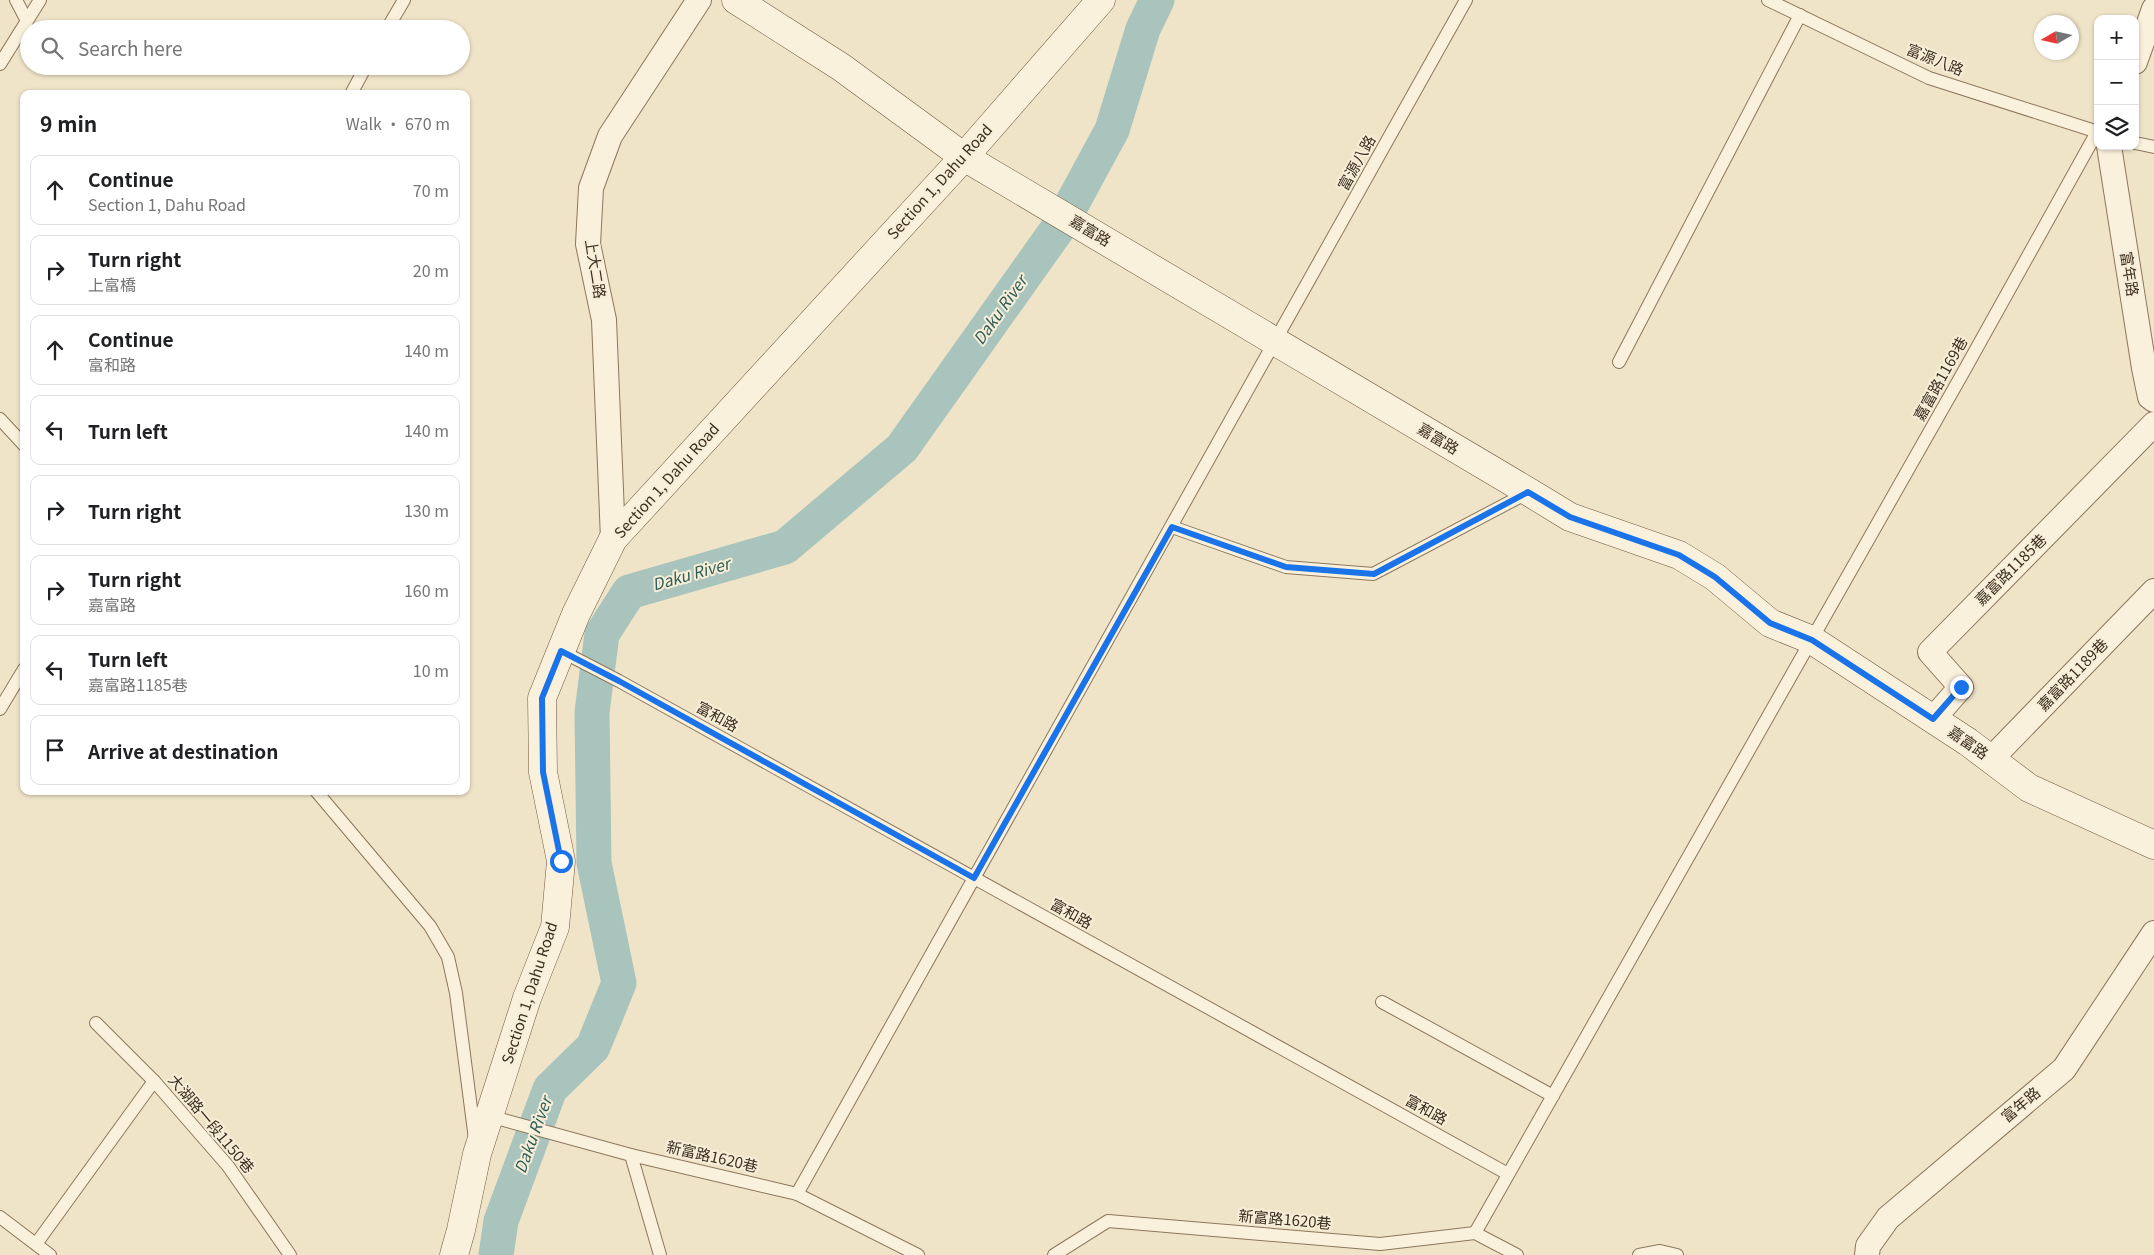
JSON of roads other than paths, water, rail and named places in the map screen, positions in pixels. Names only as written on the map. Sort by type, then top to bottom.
[{"type":"street","name":"上大二路","points":[[613,539],[604,320],[588,244],[590,188],[610,136],[699,0]]},
{"type":"street","name":"嘉富路","points":[[736,0],[841,67],[964,157],[1570,517],[1679,555],[1715,577],[1770,623],[1812,640],[1933,719],[2029,788],[2154,845]]},
{"type":"street","name":"Section 1, Dahu Road","points":[[454,1255],[477,1154],[527,998],[555,927],[561,861],[543,772],[542,698],[568,654],[576,614],[613,539],[964,157],[1101,0]]},
{"type":"street","points":[[2136,60],[2154,9]]},
{"type":"street","name":"富年路","points":[[2103,150],[2144,368],[2150,397],[2154,400]]},
{"type":"street","name":"嘉富路1185巷","points":[[1933,719],[1961,687],[1930,652],[2154,424]]},
{"type":"street","name":"嘉富路1189巷","points":[[1991,759],[2154,591]]},
{"type":"street","name":"富年路","points":[[1867,1255],[1868,1246],[1888,1218],[2064,1069],[2154,933]]},
{"type":"lane","points":[[16,0],[26,20]]},
{"type":"lane","points":[[28,20],[40,0]]},
{"type":"lane","points":[[392,20],[404,0]]},
{"type":"lane","name":"富源八路","points":[[797,1194],[1466,0]]},
{"type":"lane","name":"富源八路","points":[[1768,0],[1929,78],[2094,135]]},
{"type":"lane","points":[[1619,362],[1800,15]]},
{"type":"lane","points":[[0,64],[20,32]]},
{"type":"lane","points":[[353,90],[361,75]]},
{"type":"lane","points":[[2139,144],[2154,147]]},
{"type":"lane","name":"嘉富路1169巷","points":[[1475,1233],[1964,371],[2094,149]]},
{"type":"lane","points":[[0,419],[20,441]]},
{"type":"lane","points":[[1172,527],[1286,567],[1374,574],[1528,492]]},
{"type":"lane","name":"富和路","points":[[568,654],[1508,1174]]},
{"type":"lane","points":[[0,709],[20,676]]},
{"type":"lane","points":[[319,795],[430,926],[448,957],[456,993],[477,1154]]},
{"type":"lane","points":[[1382,1002],[1553,1096]]},
{"type":"lane","name":"大湖路一段1150巷","points":[[96,1023],[154,1080],[228,1166],[290,1255]]},
{"type":"lane","points":[[36,1244],[154,1080]]},
{"type":"lane","name":"新富路1620巷","points":[[489,1116],[631,1155],[797,1194],[918,1255]]},
{"type":"lane","points":[[631,1155],[660,1255]]},
{"type":"lane","points":[[0,1217],[50,1255]]},
{"type":"lane","name":"新富路1620巷","points":[[1054,1255],[1108,1221],[1380,1244],[1475,1233]]},
{"type":"lane","points":[[1475,1233],[1517,1255]]},
{"type":"lane","points":[[1639,1255],[1660,1251],[1677,1255]]},
{"type":"waterway","name":"Daku River","points":[[496,1255],[501,1221],[550,1089],[593,1047],[619,983],[594,863],[592,712],[602,634],[629,592],[785,547],[902,448],[1061,224],[1112,130],[1143,29],[1157,0]]}]
